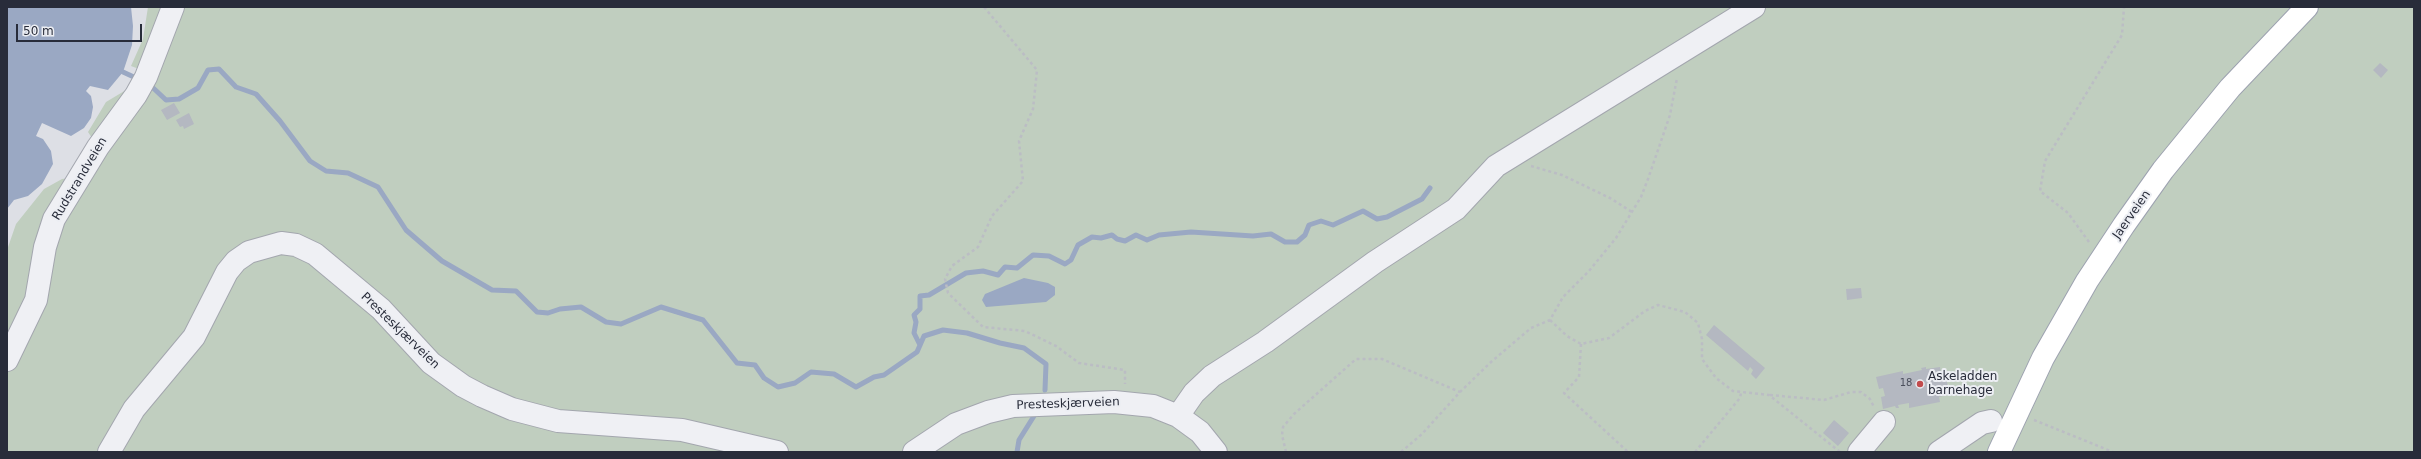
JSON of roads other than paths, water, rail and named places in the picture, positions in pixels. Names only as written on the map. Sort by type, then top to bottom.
[{"type":"main road","name":"Jaerveien","points":[[1999,452],[2017,413],[2064,321],[2087,281],[2137,206],[2168,164],[2230,88],[2307,7]]},
{"type":"street","name":"Rudstrandveien","points":[[7,360],[36,300],[44,246],[54,219],[98,146],[136,95],[146,77],[173,7]]},
{"type":"street","points":[[1178,416],[1194,393],[1212,376],[1265,342],[1375,262],[1456,209],[1496,166],[1682,53],[1754,7]]},
{"type":"street","name":"Presteskjærveien","points":[[109,452],[134,409],[194,337],[228,272],[236,261],[249,252],[282,243],[296,245],[315,254],[381,309],[421,354],[446,375],[463,386],[512,409],[558,421],[668,429],[708,435],[777,452]]},
{"type":"street","name":"Presteskjærveien","points":[[914,452],[956,424],[988,412],[1013,406],[1125,402],[1153,406],[1178,416],[1200,432],[1216,452]]},
{"type":"street","points":[[1939,452],[1982,424],[1991,421]]},
{"type":"street","points":[[1859,452],[1884,422]]},
{"type":"water","points":[[7,7],[131,7],[133,26],[132,45],[123,72],[108,90],[90,86],[86,91],[91,96],[93,107],[91,118],[84,128],[71,136],[42,123],[36,136],[43,139],[51,151],[53,164],[42,184],[28,196],[14,200],[7,209]]},
{"type":"water","points":[[1024,278],[1048,283],[1055,287],[1055,295],[1046,302],[986,307],[982,300],[985,294]]},
{"type":"waterway","points":[[150,85],[166,100],[179,99],[198,88],[208,70],[219,69],[236,87],[256,94],[280,121],[310,161],[326,171],[348,173],[378,187],[406,230],[442,261],[492,290],[516,291],[537,312],[548,313],[560,309],[581,307],[606,322],[621,324],[661,307],[703,320],[737,363],[755,365],[764,378],[778,387],[795,383],[811,372],[834,374],[856,387],[874,377],[884,375],[917,352],[924,336],[943,330],[967,333],[1000,343],[1024,348],[1046,364],[1045,390]]},
{"type":"waterway","points":[[123,72],[136,78]]},
{"type":"waterway","points":[[920,345],[914,333],[916,322],[914,315],[920,309],[920,296],[929,295],[966,273],[983,271],[998,275],[1005,267],[1017,268],[1033,255],[1049,256],[1065,264],[1071,260],[1078,245],[1092,237],[1101,238],[1112,235],[1117,239],[1125,241],[1136,235],[1147,240],[1159,235],[1191,232],[1253,236],[1271,234],[1285,242],[1297,242],[1305,235],[1309,225],[1321,221],[1333,225],[1363,211],[1377,219],[1387,217],[1422,199],[1430,188]]},
{"type":"waterway","points":[[1017,452],[1019,440],[1034,416]]},
{"type":"place","name":"Askeladden barnehage","points":[[1920,384]]}]
